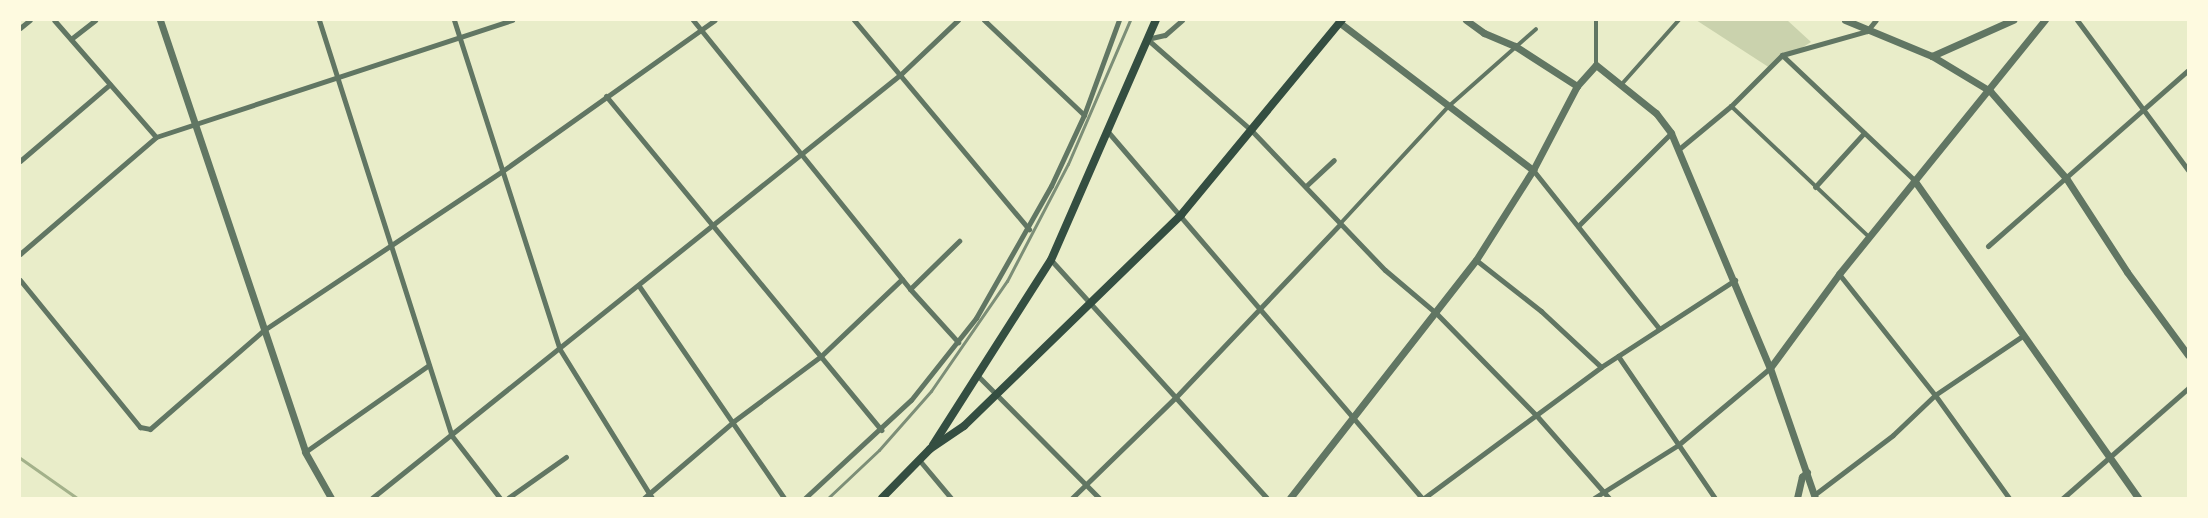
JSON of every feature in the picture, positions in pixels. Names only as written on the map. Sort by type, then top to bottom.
[{"type":"main road","points":[[882,498],[930,449],[976,374],[1052,260],[1156,20]]},
{"type":"main road","points":[[930,449],[964,426],[1089,301],[1181,214],[1252,131],[1339,21]]},
{"type":"street","points":[[20,28],[30,20]]},
{"type":"street","points":[[54,20],[156,137]]},
{"type":"street","points":[[71,39],[95,20]]},
{"type":"street","points":[[160,20],[197,121],[305,452],[331,498]]},
{"type":"street","points":[[319,20],[452,436],[500,498]]},
{"type":"street","points":[[454,20],[559,348],[651,496]]},
{"type":"street","points":[[20,254],[156,137],[197,121],[512,20]]},
{"type":"street","points":[[693,20],[699,31],[910,289],[958,342]]},
{"type":"street","points":[[20,280],[140,427],[150,429],[264,330],[501,172],[715,20]]},
{"type":"street","points":[[854,20],[1029,229]]},
{"type":"street","points":[[372,498],[901,74],[958,20]]},
{"type":"street","points":[[984,20],[1084,115]]},
{"type":"street","points":[[805,498],[881,430],[958,342],[997,287],[1029,229],[1084,115],[1119,20]]},
{"type":"street","points":[[1147,39],[1164,35],[1182,20]]},
{"type":"street","points":[[1466,20],[1484,33],[1515,46],[1577,86]]},
{"type":"street","points":[[1290,498],[1353,414],[1437,314],[1476,260],[1533,170],[1577,86],[1596,65],[1596,20]]},
{"type":"street","points":[[1621,86],[1679,20]]},
{"type":"street","points":[[1845,20],[1932,56],[1990,91],[2066,178],[2127,272],[2188,355]]},
{"type":"street","points":[[1679,149],[1731,106],[1782,55],[1867,31],[1876,20]]},
{"type":"street","points":[[1932,56],[2013,20]]},
{"type":"street","points":[[1594,498],[1678,445],[1770,368],[1868,236],[1990,91],[2045,20]]},
{"type":"street","points":[[2077,20],[2188,170]]},
{"type":"street","points":[[1339,21],[1533,170],[1658,327]]},
{"type":"street","points":[[1072,498],[1176,397],[1449,106],[1536,29]]},
{"type":"street","points":[[1147,39],[1252,131],[1340,224],[1437,314],[1536,415],[1609,498]]},
{"type":"street","points":[[1782,55],[1914,180],[2024,335],[2108,461],[2138,498]]},
{"type":"street","points":[[1596,65],[1656,113],[1671,133],[1735,280],[1770,368],[1815,497],[1893,435],[1935,395],[2024,335]]},
{"type":"street","points":[[1988,246],[2188,70]]},
{"type":"street","points":[[20,161],[110,84]]},
{"type":"street","points":[[606,96],[881,430]]},
{"type":"street","points":[[1731,106],[1868,236]]},
{"type":"street","points":[[1108,133],[1181,214],[1423,498],[1658,327],[1735,280]]},
{"type":"street","points":[[1578,226],[1671,133]]},
{"type":"street","points":[[1815,188],[1864,133]]},
{"type":"street","points":[[1306,186],[1334,160]]},
{"type":"street","points":[[910,289],[959,241]]},
{"type":"street","points":[[1052,260],[1267,498]]},
{"type":"street","points":[[1476,260],[1541,311],[1601,367]]},
{"type":"street","points":[[1839,274],[1935,395],[2009,498]]},
{"type":"street","points":[[644,498],[651,496],[734,421],[820,357],[902,279]]},
{"type":"street","points":[[639,285],[734,421],[784,498]]},
{"type":"street","points":[[1618,356],[1715,498]]},
{"type":"street","points":[[305,452],[429,365]]},
{"type":"street","points":[[976,374],[1099,498]]},
{"type":"street","points":[[2063,498],[2108,461],[2188,388]]},
{"type":"street","points":[[508,498],[566,457]]},
{"type":"street","points":[[920,461],[951,498]]},
{"type":"street","points":[[1797,498],[1802,477],[1807,472]]},
{"type":"green space","points":[[1696,20],[1787,20],[1811,42],[1770,68]]},
{"type":"waterway","points":[[20,458],[77,498]]},
{"type":"railway","points":[[828,498],[879,450],[931,391],[1007,281],[1068,164],[1130,20]]}]
